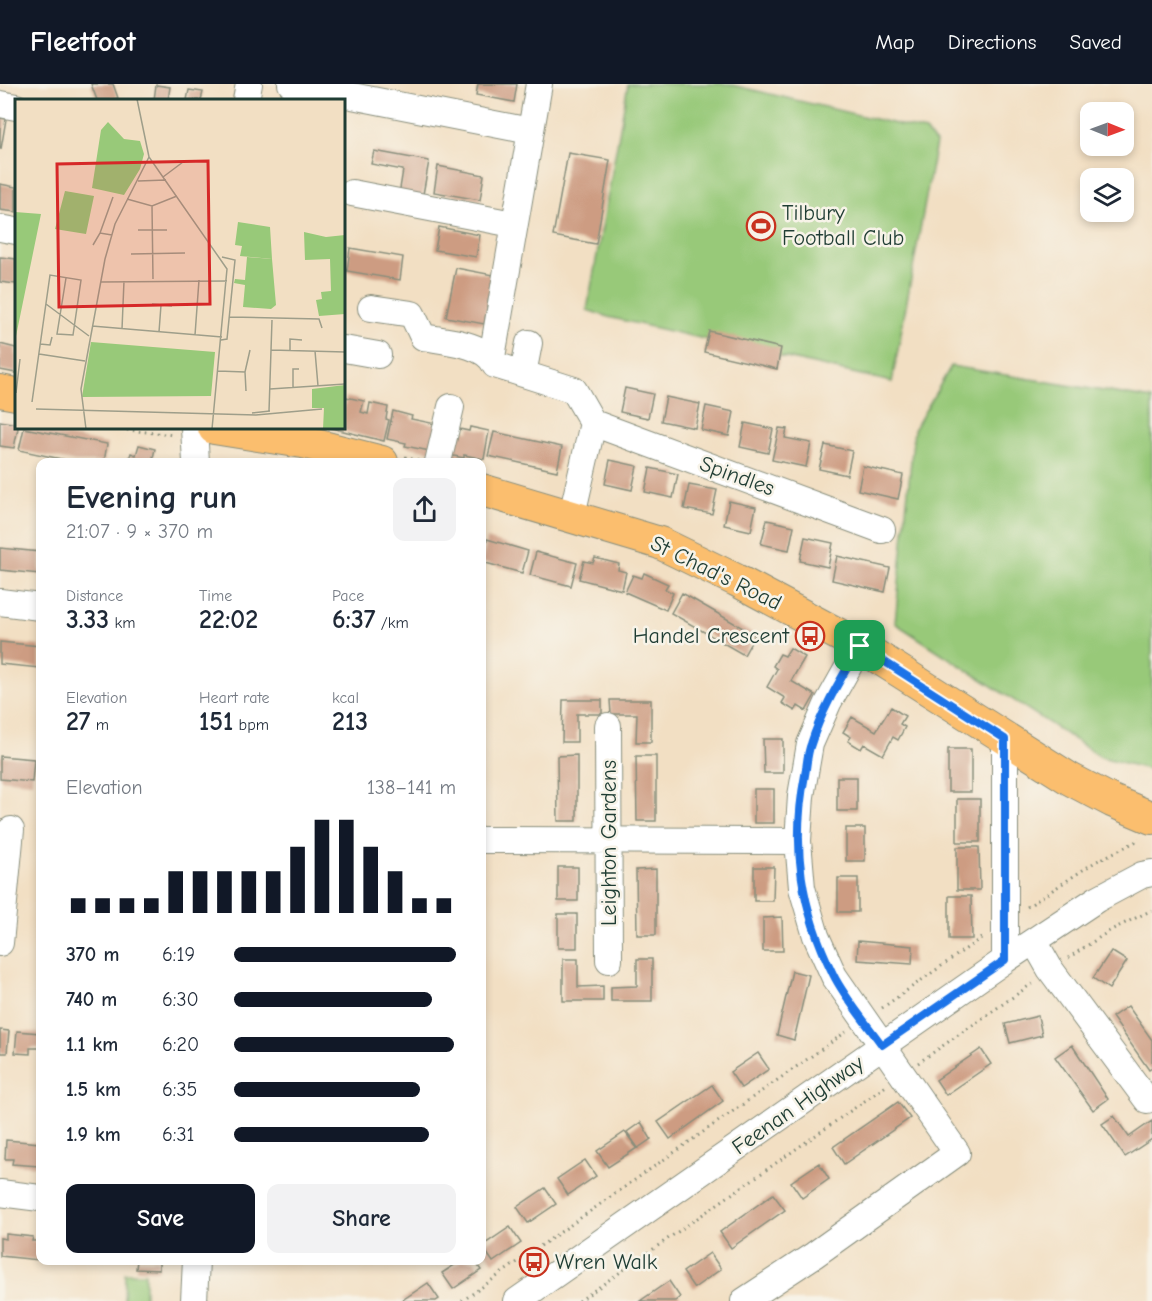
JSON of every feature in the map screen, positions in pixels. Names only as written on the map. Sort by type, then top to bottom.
[{"type":"main road","points":[[0,391],[15,394]]},
{"type":"main road","points":[[227,429],[304,435],[370,458]]},
{"type":"main road","name":"St Chad's Road","points":[[486,491],[660,543],[736,580],[860,646],[1070,780],[1112,801],[1147,835]]},
{"type":"street","points":[[246,99],[249,84]]},
{"type":"street","points":[[291,84],[530,131]]},
{"type":"street","points":[[493,361],[513,224],[538,84]]},
{"type":"street","points":[[0,104],[15,107]]},
{"type":"street","points":[[352,193],[513,224]]},
{"type":"street","points":[[0,228],[15,231]]},
{"type":"street","points":[[372,308],[412,314],[423,337],[465,344],[493,361],[523,374],[574,390],[592,423],[572,515]]},
{"type":"street","points":[[523,374],[529,343]]},
{"type":"street","points":[[345,349],[378,355]]},
{"type":"street","points":[[439,458],[450,407]]},
{"type":"street","name":"Spindles","points":[[592,423],[882,530]]},
{"type":"street","points":[[186,431],[195,458]]},
{"type":"street","points":[[0,603],[36,607]]},
{"type":"street","points":[[744,1301],[814,1255],[957,1153],[834,976],[816,936],[802,888],[798,841],[801,796],[810,744],[828,703],[860,646]]},
{"type":"street","name":"Leighton Gardens","points":[[608,726],[609,960]]},
{"type":"street","points":[[1005,739],[1005,960]]},
{"type":"street","points":[[0,943],[2,900],[11,830]]},
{"type":"street","name":"Feenan Highway","points":[[517,1301],[1034,940],[1097,899],[1147,874],[1147,835]]},
{"type":"street","points":[[486,840],[798,841]]},
{"type":"street","points":[[1034,940],[1050,969],[1148,1100]]},
{"type":"street","points":[[0,1193],[36,1197]]},
{"type":"street","points":[[194,1301],[196,1265]]},
{"type":"path","points":[[135,429],[186,431]]},
{"type":"path","points":[[462,1301],[1068,878],[1147,835]]},
{"type":"path","points":[[1065,960],[1111,930],[1152,910]]},
{"type":"path","points":[[918,1064],[1037,979]]},
{"type":"path","points":[[579,1301],[885,1086]]},
{"type":"green space","name":"Tilbury Football Club","points":[[628,84],[728,84],[925,131],[936,143],[892,382],[608,317],[587,310]]},
{"type":"green space","points":[[951,366],[1152,399],[1152,770],[1101,757],[895,623],[914,430]]},
{"type":"green space","points":[[125,1273],[145,1273],[145,1301],[124,1301]]},
{"type":"building","points":[[91,84],[113,84],[118,98],[97,99]]},
{"type":"building","points":[[478,84],[517,84],[514,102],[476,95]]},
{"type":"building","points":[[156,85],[170,87],[168,99],[154,99]]},
{"type":"building","points":[[189,90],[203,92],[201,99],[187,99]]},
{"type":"building","points":[[0,118],[6,119],[1,149],[0,149]]},
{"type":"building","points":[[374,151],[429,161],[422,200],[399,195],[403,170],[371,164]]},
{"type":"building","points":[[568,153],[610,160],[596,244],[553,236]]},
{"type":"building","points":[[438,166],[484,175],[480,200],[434,192]]},
{"type":"building","points":[[0,184],[15,187],[15,212],[0,210]]},
{"type":"building","points":[[439,227],[480,235],[476,257],[435,250]]},
{"type":"building","points":[[350,248],[403,257],[400,280],[347,271]]},
{"type":"building","points":[[0,257],[15,259],[15,284],[0,282]]},
{"type":"building","points":[[456,268],[493,275],[484,324],[446,317]]},
{"type":"building","points":[[709,331],[781,348],[777,369],[704,352]]},
{"type":"building","points":[[0,344],[15,348],[15,373],[0,370]]},
{"type":"building","points":[[625,388],[653,394],[648,418],[620,412]]},
{"type":"building","points":[[346,397],[364,401],[361,412],[368,414],[370,403],[388,407],[386,419],[389,420],[384,441],[335,429],[345,429]]},
{"type":"building","points":[[666,397],[700,404],[695,428],[661,421]]},
{"type":"building","points":[[706,406],[734,412],[729,436],[701,430]]},
{"type":"building","points":[[393,411],[412,416],[411,419],[441,425],[435,452],[405,446],[406,443],[387,439]]},
{"type":"building","points":[[0,421],[15,424],[15,429],[18,429],[14,448],[0,446]]},
{"type":"building","points":[[745,423],[773,429],[768,453],[740,447]]},
{"type":"building","points":[[450,427],[469,431],[470,427],[489,431],[484,458],[464,455],[464,458],[444,454]]},
{"type":"building","points":[[779,428],[787,429],[785,438],[811,443],[806,467],[772,460]]},
{"type":"building","points":[[24,429],[107,444],[105,458],[56,458],[19,450]]},
{"type":"building","points":[[494,432],[562,447],[557,471],[488,456]]},
{"type":"building","points":[[139,445],[155,449],[153,458],[129,458],[131,453],[136,455]]},
{"type":"building","points":[[825,445],[852,451],[847,475],[819,469]]},
{"type":"building","points":[[610,460],[637,466],[632,490],[605,484]]},
{"type":"building","points":[[863,466],[903,475],[898,499],[858,490]]},
{"type":"building","points":[[650,468],[678,474],[673,498],[645,492]]},
{"type":"building","points":[[689,485],[717,490],[712,514],[684,509]]},
{"type":"building","points":[[729,501],[756,507],[751,531],[724,525]]},
{"type":"building","points":[[767,520],[794,526],[789,550],[761,544]]},
{"type":"building","points":[[805,537],[833,543],[828,567],[800,561]]},
{"type":"building","points":[[487,539],[528,551],[522,573],[486,563]]},
{"type":"building","points":[[0,548],[36,552],[36,574],[0,570]]},
{"type":"building","points":[[536,552],[577,563],[571,586],[530,575]]},
{"type":"building","points":[[837,556],[890,568],[885,592],[832,580]]},
{"type":"building","points":[[595,558],[619,564],[618,570],[626,572],[622,590],[579,579],[584,561],[593,563]]},
{"type":"building","points":[[644,573],[668,584],[665,589],[673,593],[666,610],[625,592],[633,575],[642,578]]},
{"type":"building","points":[[682,593],[755,635],[744,655],[671,613]]},
{"type":"building","points":[[0,642],[36,646],[36,668],[0,664]]},
{"type":"building","points":[[790,648],[805,657],[791,681],[815,695],[806,711],[798,706],[795,711],[782,703],[785,698],[767,687],[777,669],[773,666],[780,654],[785,656]]},
{"type":"building","points":[[563,700],[602,700],[602,714],[577,714],[577,742],[562,742]]},
{"type":"building","points":[[610,700],[651,700],[651,742],[636,742],[637,714],[611,714]]},
{"type":"building","points":[[891,707],[905,716],[900,724],[905,727],[898,740],[893,737],[883,755],[864,744],[861,749],[848,741],[851,737],[843,732],[852,717],[876,731]]},
{"type":"building","points":[[763,739],[783,739],[783,773],[764,773]]},
{"type":"building","points":[[948,749],[971,749],[971,792],[948,792]]},
{"type":"building","points":[[577,755],[577,821],[558,821],[557,756]]},
{"type":"building","points":[[0,756],[34,759],[32,782],[0,779]]},
{"type":"building","points":[[636,756],[656,756],[656,821],[637,821]]},
{"type":"building","points":[[837,777],[857,777],[857,811],[837,811]]},
{"type":"building","points":[[754,789],[774,789],[774,823],[754,823]]},
{"type":"building","points":[[957,799],[980,799],[980,842],[957,842]]},
{"type":"building","points":[[846,828],[865,828],[865,861],[846,861]]},
{"type":"building","points":[[957,847],[979,847],[980,890],[957,890]]},
{"type":"building","points":[[558,867],[578,867],[578,901],[558,901]]},
{"type":"building","points":[[754,867],[774,867],[773,901],[754,901]]},
{"type":"building","points":[[656,869],[656,935],[637,935],[636,870]]},
{"type":"building","points":[[838,878],[858,878],[858,912],[838,912]]},
{"type":"building","points":[[949,896],[971,896],[972,939],[949,939]]},
{"type":"building","points":[[558,914],[577,914],[577,948],[558,948]]},
{"type":"building","points":[[782,917],[783,951],[763,951],[763,918]]},
{"type":"building","points":[[858,941],[913,946],[912,964],[857,960]]},
{"type":"building","points":[[1111,951],[1127,961],[1109,989],[1093,978]]},
{"type":"building","points":[[563,959],[578,959],[578,987],[603,986],[603,1001],[563,1001]]},
{"type":"building","points":[[637,959],[652,959],[652,1001],[611,1001],[611,987],[637,986]]},
{"type":"building","points":[[792,971],[809,975],[794,1040],[777,1035]]},
{"type":"building","points":[[1128,1006],[1152,1040],[1152,1068],[1149,1070],[1112,1017]]},
{"type":"building","points":[[1038,1016],[1042,1035],[1010,1043],[1005,1024]]},
{"type":"building","points":[[0,1030],[9,1031],[7,1053],[0,1053]]},
{"type":"building","points":[[17,1031],[36,1033],[36,1048],[30,1048],[30,1054],[15,1053]]},
{"type":"building","points":[[1072,1045],[1108,1099],[1093,1110],[1055,1057]]},
{"type":"building","points":[[981,1049],[991,1064],[946,1095],[936,1080]]},
{"type":"building","points":[[758,1053],[769,1069],[741,1088],[730,1072]]},
{"type":"building","points":[[712,1085],[723,1101],[670,1139],[658,1122]]},
{"type":"building","points":[[898,1102],[910,1118],[844,1164],[833,1147]]},
{"type":"building","points":[[1114,1116],[1129,1137],[1152,1121],[1152,1139],[1125,1157],[1102,1124]]},
{"type":"building","points":[[641,1122],[651,1139],[638,1148],[627,1132]]},
{"type":"building","points":[[625,1132],[637,1148],[608,1167],[597,1151]]},
{"type":"building","points":[[6,1140],[36,1143],[36,1166],[12,1164],[13,1159],[5,1159]]},
{"type":"building","points":[[585,1160],[596,1176],[568,1195],[557,1179]]},
{"type":"building","points":[[819,1163],[829,1179],[802,1198],[791,1182]]},
{"type":"building","points":[[545,1188],[556,1204],[528,1223],[517,1207]]},
{"type":"building","points":[[773,1194],[785,1210],[731,1248],[720,1232]]},
{"type":"building","points":[[510,1227],[521,1243],[493,1262],[486,1252],[486,1243]]},
{"type":"building","points":[[6,1234],[33,1237],[32,1241],[36,1241],[36,1260],[0,1256],[0,1238],[6,1239]]},
{"type":"building","points":[[710,1253],[721,1269],[694,1288],[683,1272]]},
{"type":"building","points":[[136,1265],[159,1265],[159,1270],[136,1269]]},
{"type":"building","points":[[454,1265],[478,1265],[481,1270],[453,1289],[442,1273]]},
{"type":"building","points":[[669,1281],[680,1297],[675,1301],[640,1301]]},
{"type":"building","points":[[428,1283],[439,1299],[436,1301],[401,1301]]},
{"type":"place","name":"Tilbury Football Club","points":[[761,226]]},
{"type":"place","name":"Handel Crescent","points":[[810,636]]},
{"type":"place","name":"Wren Walk","points":[[534,1262]]},
{"type":"route","points":[[860,646],[1005,739],[1005,960],[882,1045],[834,976],[816,936],[802,888],[798,841],[801,796],[810,744],[828,703],[860,646]]}]
